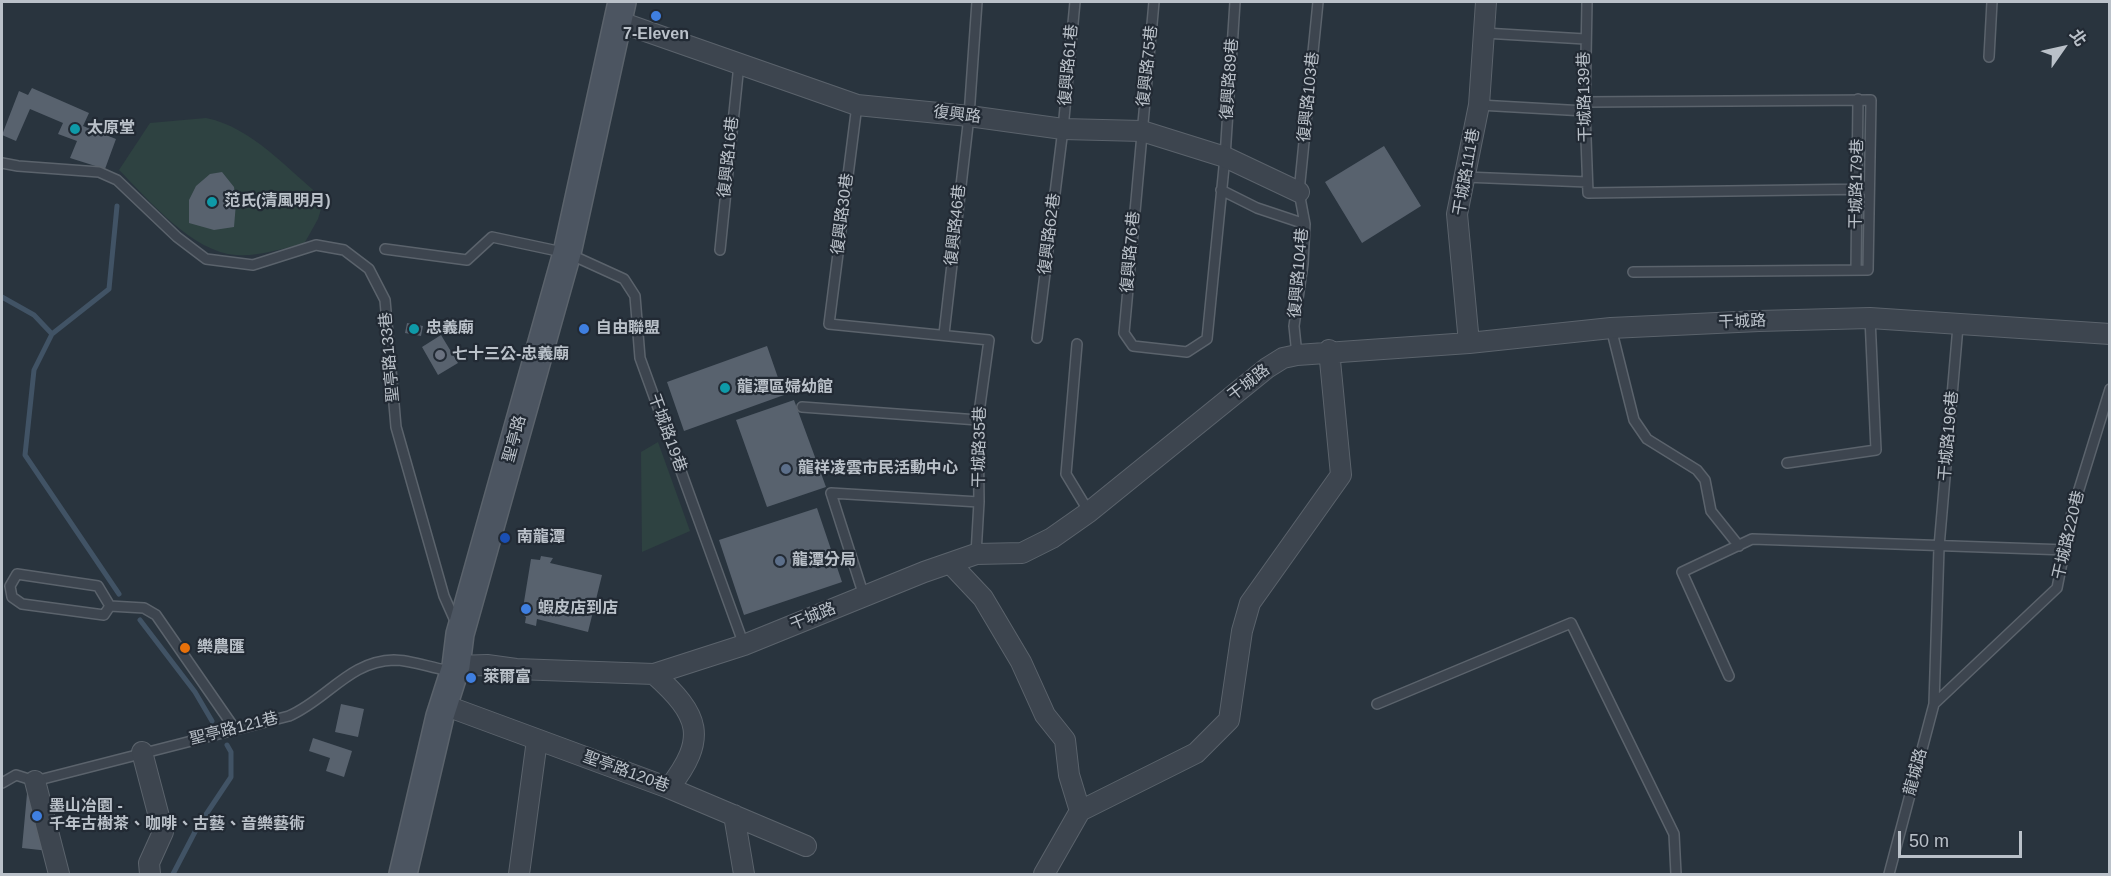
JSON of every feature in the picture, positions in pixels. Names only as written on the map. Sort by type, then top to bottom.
[{"type":"street","name":"干城路111巷","points":[[1469,343],[1457,214],[1479,105],[1486,2]]},
{"type":"street","name":"復興路","points":[[620,11],[739,64],[858,105],[969,116],[1063,129],[1142,131],[1225,157],[1299,192]]},
{"type":"street","name":"聖亭路","points":[[403,874],[444,705],[456,666],[460,634],[567,253],[620,11]]},
{"type":"street","name":"干城路","points":[[456,666],[487,665],[516,669],[654,674],[744,645],[976,554],[1022,553],[1052,538],[1089,512],[1267,368],[1283,358],[1297,354],[1329,350],[1469,343],[1611,328],[1870,318],[1958,326],[2109,334]]},
{"type":"street","points":[[1044,874],[1080,811],[1196,753],[1229,720],[1242,631],[1250,603],[1341,475],[1329,350]]},
{"type":"street","points":[[950,563],[983,598],[1021,662],[1045,715],[1065,740],[1069,775],[1080,811]]},
{"type":"street","points":[[654,674],[674,692],[691,715],[694,742],[688,765],[669,788]]},
{"type":"street","name":"聖亭路120巷","points":[[444,705],[669,788],[806,846]]},
{"type":"street","points":[[519,874],[537,740]]},
{"type":"street","points":[[142,752],[164,832],[149,863],[150,874]]},
{"type":"street","points":[[35,782],[59,874]]},
{"type":"street","points":[[734,815],[744,874]]},
{"type":"lane","name":"復興路46巷","points":[[944,334],[969,116],[977,2]]},
{"type":"lane","name":"復興路61巷","points":[[1063,129],[1075,2]]},
{"type":"lane","name":"復興路75巷","points":[[1142,131],[1154,2]]},
{"type":"lane","name":"復興路89巷","points":[[1221,190],[1235,2]]},
{"type":"lane","name":"復興路103巷","points":[[1299,192],[1318,2]]},
{"type":"lane","name":"干城路139巷","points":[[1587,2],[1585,106],[1588,193],[1857,188]]},
{"type":"lane","points":[[1989,57],[1992,2]]},
{"type":"lane","points":[[1484,33],[1585,39]]},
{"type":"lane","name":"復興路16巷","points":[[720,250],[739,64]]},
{"type":"lane","name":"干城路179巷","points":[[1856,270],[1858,99]]},
{"type":"lane","points":[[1479,105],[1585,106],[1870,100],[1868,270],[1633,272]]},
{"type":"lane","name":"復興路30巷","points":[[858,105],[829,324],[944,334]]},
{"type":"lane","name":"復興路62巷","points":[[1037,338],[1063,129]]},
{"type":"lane","name":"復興路76巷","points":[[1142,131],[1124,333],[1133,346],[1187,352],[1207,339],[1221,190]]},
{"type":"lane","name":"聖亭路133巷","points":[[2,163],[99,172],[117,180],[177,237],[206,259],[253,265],[316,245],[344,250],[369,269],[385,300],[396,427],[444,596],[460,634]]},
{"type":"lane","points":[[1465,177],[1587,182]]},
{"type":"lane","points":[[1857,188],[1869,189]]},
{"type":"lane","points":[[1221,190],[1257,208],[1305,224]]},
{"type":"lane","name":"復興路104巷","points":[[1297,354],[1294,326],[1303,264],[1305,224],[1299,192]]},
{"type":"lane","name":"干城路19巷","points":[[385,249],[467,260],[492,237],[567,253],[624,279],[635,296],[640,358],[744,645]]},
{"type":"lane","points":[[1787,463],[1876,450],[1870,318]]},
{"type":"lane","name":"干城路196巷","points":[[1934,704],[1939,547],[1958,326]]},
{"type":"lane","points":[[1611,328],[1634,420],[1647,439],[1698,470],[1705,480],[1711,511],[1739,546]]},
{"type":"lane","name":"干城路35巷","points":[[944,334],[988,340],[978,420],[979,502],[976,554]]},
{"type":"lane","points":[[1077,344],[1066,474],[1089,512]]},
{"type":"lane","name":"干城路220巷","points":[[1934,704],[2057,588],[2067,549],[2072,512],[2109,389]]},
{"type":"lane","points":[[802,407],[978,420]]},
{"type":"lane","points":[[864,596],[831,493],[979,502]]},
{"type":"lane","points":[[1729,676],[1682,572],[1752,539],[1939,547],[2067,549]]},
{"type":"lane","points":[[17,574],[98,586],[110,606],[104,615],[22,604],[12,597],[10,586],[17,574]]},
{"type":"lane","points":[[110,606],[144,609],[156,615],[235,729]]},
{"type":"lane","points":[[1377,704],[1571,623],[1674,834],[1676,874]]},
{"type":"lane","name":"聖亭路121巷","points":[[2,783],[16,775],[35,782],[142,752],[289,716],[309,707],[355,669],[369,664],[395,660],[445,670],[456,666]]},
{"type":"lane","name":"龍城路","points":[[1889,874],[1934,704]]},
{"type":"green space","points":[[206,118],[239,130],[254,140],[324,199],[318,219],[304,244],[253,255],[220,252],[203,245],[172,223],[119,170],[150,123]]},
{"type":"green space","points":[[658,442],[690,531],[642,552],[641,452]]},
{"type":"building","name":"太原堂","points":[[32,88],[89,113],[83,126],[116,139],[105,169],[70,158],[77,141],[58,134],[63,123],[30,109],[16,141],[2,135],[19,91],[28,95]]},
{"type":"building","points":[[1384,146],[1421,206],[1362,243],[1325,182]]},
{"type":"building","name":"范氏(清風明月)","points":[[222,172],[234,187],[236,203],[234,227],[214,230],[189,223],[189,200],[196,186],[210,174]]},
{"type":"building","name":"忠義廟","points":[[407,323],[423,326],[421,336],[405,333]]},
{"type":"building","name":"七十三公-忠義廟","points":[[441,335],[458,363],[438,375],[422,347]]},
{"type":"building","name":"龍潭區婦幼館","points":[[767,346],[784,395],[684,431],[667,382]]},
{"type":"building","name":"龍祥凌雲市民活動中心","points":[[794,400],[826,487],[767,507],[736,420]]},
{"type":"building","name":"龍潭分局","points":[[817,508],[842,582],[744,615],[719,540]]},
{"type":"building","points":[[541,556],[553,558],[550,563],[602,575],[588,632],[537,619],[536,626],[525,623],[526,617],[522,614],[531,559],[540,560]]},
{"type":"building","points":[[341,704],[364,709],[358,737],[335,732]]},
{"type":"building","points":[[313,738],[352,751],[344,777],[326,771],[330,758],[309,751]]},
{"type":"building","name":"墨山冶園 - 千年古樹茶、咖啡、古藝、音樂藝術","points":[[28,783],[58,852],[22,848]]},
{"type":"waterway","points":[[52,334],[109,289],[117,206]]},
{"type":"waterway","points":[[2,297],[34,315],[52,334],[34,370],[25,455],[119,594]]},
{"type":"waterway","points":[[140,620],[195,692],[212,721]]},
{"type":"waterway","points":[[173,874],[197,828],[231,777],[231,752],[227,745]]},
{"type":"place","name":"7-Eleven","points":[[656,16]]},
{"type":"place","name":"太原堂","points":[[75,129]]},
{"type":"place","name":"范氏(清風明月)","points":[[212,202]]},
{"type":"place","name":"忠義廟","points":[[414,329]]},
{"type":"place","name":"自由聯盟","points":[[584,329]]},
{"type":"place","name":"七十三公-忠義廟","points":[[440,355]]},
{"type":"place","name":"龍潭區婦幼館","points":[[725,388]]},
{"type":"place","name":"龍祥凌雲市民活動中心","points":[[786,469]]},
{"type":"place","name":"南龍潭","points":[[505,538]]},
{"type":"place","name":"龍潭分局","points":[[780,561]]},
{"type":"place","name":"蝦皮店到店","points":[[526,609]]},
{"type":"place","name":"樂農匯","points":[[185,648]]},
{"type":"place","name":"萊爾富","points":[[471,678]]},
{"type":"place","name":"墨山冶園 - 千年古樹茶、咖啡、古藝、音樂藝術","points":[[37,816]]}]
